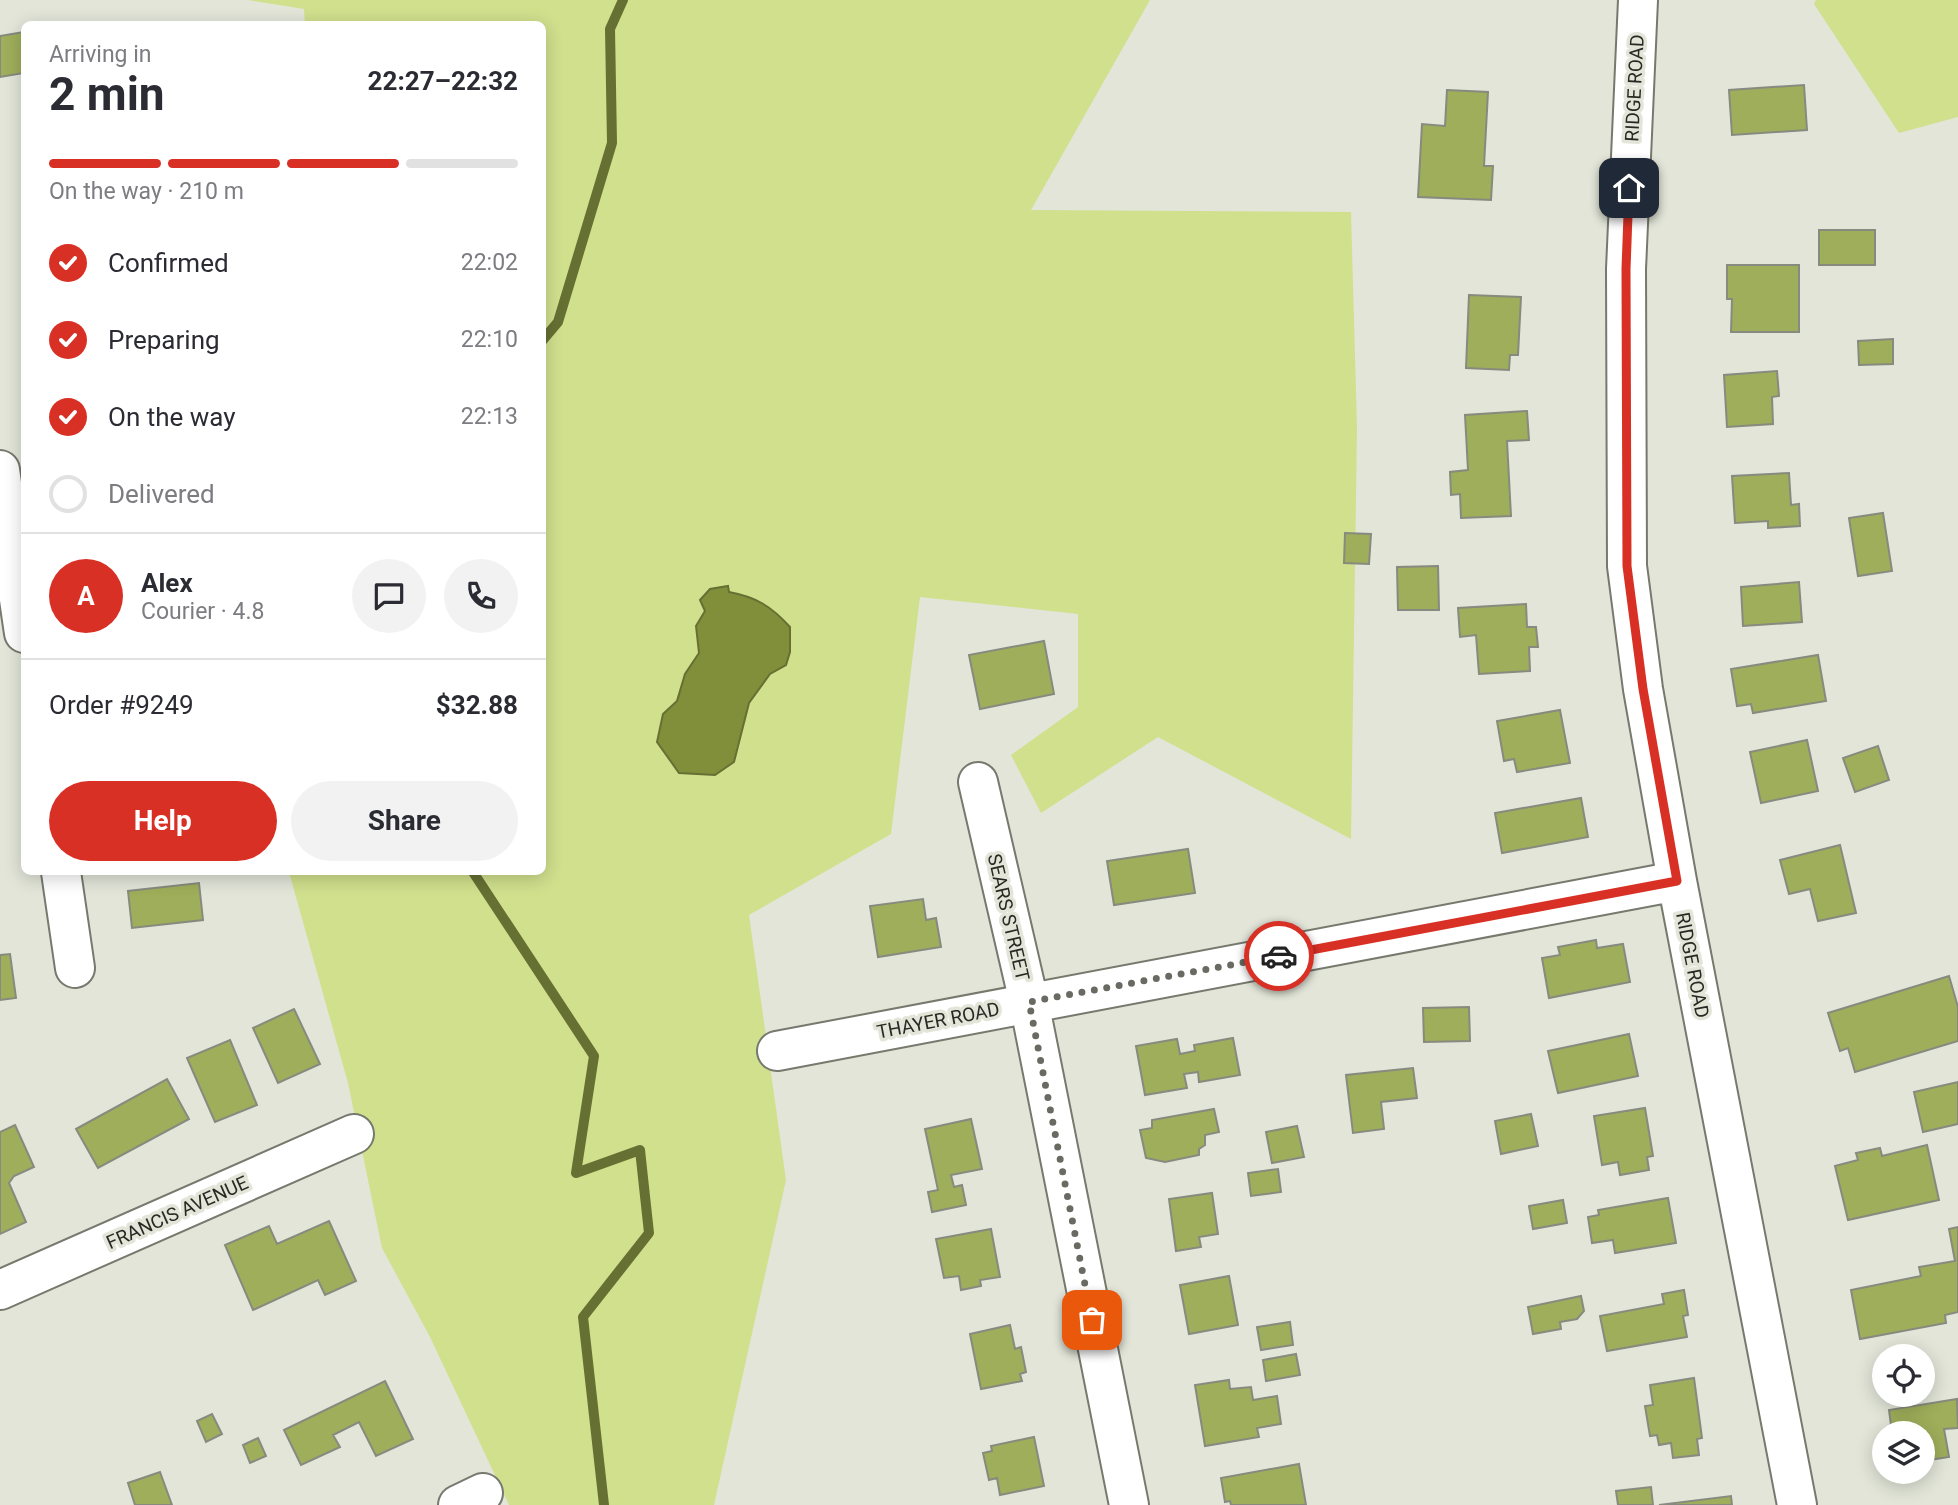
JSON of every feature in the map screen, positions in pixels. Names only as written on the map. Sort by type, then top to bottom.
[{"type":"street","name":"RIDGE ROAD","points":[[1638,0],[1626,269],[1627,566],[1643,689],[1677,881],[1797,1505]]},
{"type":"street","points":[[0,470],[21,613]]},
{"type":"street","name":"SEARS STREET","points":[[978,782],[1029,1002],[1129,1505]]},
{"type":"street","points":[[61,875],[75,968]]},
{"type":"street","name":"THAYER ROAD","points":[[777,1051],[1677,881]]},
{"type":"street","name":"FRANCIS AVENUE","points":[[0,1290],[354,1134]]},
{"type":"shaded area","points":[[248,0],[1150,0],[1031,210],[1351,212],[1357,428],[1351,839],[1158,737],[1041,813],[1011,755],[1078,707],[1078,614],[920,597],[891,834],[749,915],[786,1180],[714,1505],[509,1505],[430,1337],[382,1248],[348,1083],[290,875],[546,875],[546,21],[305,21],[304,9]]},
{"type":"shaded area","points":[[1816,0],[1958,0],[1958,117],[1899,133],[1814,4]]},
{"type":"shaded area","points":[[728,586],[729,592],[755,600],[769,608],[790,627],[790,652],[786,665],[770,674],[749,703],[734,762],[715,775],[679,773],[657,742],[663,714],[677,701],[685,674],[699,653],[696,626],[705,611],[700,600],[710,589]]},
{"type":"building","points":[[21,32],[21,74],[0,77],[0,36]]},
{"type":"building","points":[[1804,85],[1807,130],[1732,135],[1729,90]]},
{"type":"building","points":[[1447,90],[1488,92],[1484,166],[1493,166],[1491,200],[1418,197],[1422,124],[1445,126]]},
{"type":"building","points":[[1819,230],[1875,230],[1875,265],[1819,265]]},
{"type":"building","points":[[1727,265],[1799,265],[1799,332],[1731,332],[1732,299],[1727,299]]},
{"type":"building","points":[[1469,295],[1521,297],[1518,355],[1510,355],[1509,370],[1466,368]]},
{"type":"building","points":[[1893,339],[1893,364],[1859,365],[1858,341]]},
{"type":"building","points":[[1777,371],[1779,396],[1772,397],[1773,424],[1727,427],[1724,375]]},
{"type":"building","points":[[1527,411],[1529,440],[1507,441],[1511,516],[1461,518],[1460,494],[1451,495],[1450,472],[1468,470],[1465,415]]},
{"type":"building","points":[[1789,473],[1791,505],[1799,504],[1800,526],[1768,528],[1768,521],[1735,523],[1732,476]]},
{"type":"building","points":[[1883,513],[1892,571],[1858,576],[1849,518]]},
{"type":"building","points":[[1345,533],[1371,534],[1369,564],[1344,563]]},
{"type":"building","points":[[1438,566],[1439,610],[1398,610],[1397,567]]},
{"type":"building","points":[[1799,582],[1802,622],[1743,626],[1741,587]]},
{"type":"building","points":[[1526,604],[1527,627],[1536,627],[1538,647],[1529,647],[1530,671],[1479,674],[1476,635],[1460,637],[1458,608]]},
{"type":"building","points":[[1044,641],[1054,694],[980,709],[969,655]]},
{"type":"building","points":[[1818,655],[1826,701],[1753,713],[1751,704],[1737,706],[1731,669]]},
{"type":"building","points":[[1560,710],[1570,763],[1517,772],[1514,759],[1504,761],[1497,721]]},
{"type":"building","points":[[1807,740],[1818,791],[1761,803],[1750,752]]},
{"type":"building","points":[[1878,746],[1889,780],[1855,792],[1843,758]]},
{"type":"building","points":[[1581,798],[1588,837],[1502,853],[1495,813]]},
{"type":"building","points":[[1840,845],[1856,913],[1818,921],[1810,889],[1789,894],[1780,860]]},
{"type":"building","points":[[1188,849],[1195,893],[1114,905],[1107,861]]},
{"type":"building","points":[[199,883],[203,920],[132,928],[128,891]]},
{"type":"building","points":[[923,899],[926,920],[936,918],[941,947],[878,957],[870,906]]},
{"type":"building","points":[[1596,940],[1597,948],[1623,944],[1630,982],[1549,998],[1542,958],[1560,955],[1558,947]]},
{"type":"building","points":[[10,954],[16,998],[0,1000],[0,955]]},
{"type":"building","points":[[1949,976],[1958,1007],[1958,1041],[1855,1072],[1848,1048],[1840,1051],[1828,1013]]},
{"type":"building","points":[[1469,1007],[1470,1041],[1424,1042],[1423,1008]]},
{"type":"building","points":[[294,1009],[320,1064],[278,1083],[253,1028]]},
{"type":"building","points":[[1629,1034],[1638,1076],[1558,1093],[1548,1051]]},
{"type":"building","points":[[1233,1038],[1240,1075],[1199,1082],[1198,1072],[1184,1074],[1187,1088],[1145,1095],[1136,1046],[1177,1039],[1180,1054],[1195,1051],[1194,1045]]},
{"type":"building","points":[[230,1040],[257,1105],[215,1122],[187,1058]]},
{"type":"building","points":[[1413,1068],[1417,1098],[1381,1102],[1384,1129],[1353,1133],[1346,1075]]},
{"type":"building","points":[[167,1079],[189,1119],[98,1168],[76,1129]]},
{"type":"building","points":[[1958,1082],[1958,1124],[1923,1132],[1914,1092]]},
{"type":"building","points":[[1645,1108],[1653,1156],[1647,1157],[1649,1170],[1620,1175],[1618,1162],[1602,1165],[1594,1116]]},
{"type":"building","points":[[1214,1109],[1219,1132],[1205,1135],[1205,1145],[1199,1149],[1199,1155],[1165,1162],[1146,1158],[1140,1130],[1152,1128],[1152,1120]]},
{"type":"building","points":[[1531,1114],[1538,1146],[1501,1154],[1495,1121]]},
{"type":"building","points":[[971,1119],[982,1169],[951,1175],[954,1187],[962,1185],[966,1205],[932,1212],[928,1192],[938,1190],[925,1129]]},
{"type":"building","points":[[15,1125],[34,1167],[14,1176],[9,1183],[26,1222],[0,1234],[0,1132]]},
{"type":"building","points":[[1297,1126],[1304,1157],[1272,1163],[1266,1132]]},
{"type":"building","points":[[1927,1145],[1939,1200],[1848,1220],[1835,1166],[1858,1160],[1856,1153],[1880,1148],[1882,1156]]},
{"type":"building","points":[[1278,1169],[1281,1192],[1251,1196],[1248,1173]]},
{"type":"building","points":[[1212,1193],[1218,1234],[1199,1237],[1201,1247],[1176,1251],[1169,1199]]},
{"type":"building","points":[[1668,1198],[1676,1243],[1615,1253],[1613,1240],[1592,1243],[1588,1217],[1599,1215],[1598,1210]]},
{"type":"building","points":[[1563,1200],[1567,1223],[1533,1229],[1529,1206]]},
{"type":"building","points":[[329,1221],[356,1281],[325,1295],[318,1280],[253,1310],[225,1245],[269,1226],[277,1244]]},
{"type":"building","points":[[1958,1227],[1958,1312],[1945,1315],[1946,1323],[1860,1339],[1851,1290],[1921,1276],[1919,1267],[1955,1261],[1949,1229]]},
{"type":"building","points":[[991,1229],[1000,1277],[980,1280],[981,1286],[961,1290],[959,1276],[944,1278],[936,1239]]},
{"type":"building","points":[[1229,1276],[1238,1325],[1189,1334],[1180,1285]]},
{"type":"building","points":[[1684,1290],[1688,1315],[1683,1316],[1687,1337],[1607,1351],[1600,1316],[1664,1304],[1662,1294]]},
{"type":"building","points":[[1581,1296],[1584,1311],[1577,1319],[1560,1322],[1561,1329],[1533,1334],[1528,1307]]},
{"type":"building","points":[[1290,1322],[1293,1345],[1261,1350],[1257,1327]]},
{"type":"building","points":[[1010,1325],[1015,1349],[1021,1347],[1026,1372],[1020,1374],[1022,1381],[981,1389],[970,1334]]},
{"type":"building","points":[[1296,1354],[1300,1375],[1266,1381],[1263,1360]]},
{"type":"building","points":[[1694,1378],[1702,1438],[1697,1439],[1699,1455],[1673,1458],[1671,1443],[1659,1445],[1657,1435],[1650,1436],[1645,1406],[1653,1405],[1650,1385]]},
{"type":"building","points":[[1229,1380],[1230,1389],[1251,1387],[1253,1400],[1277,1396],[1281,1424],[1257,1428],[1259,1437],[1205,1446],[1195,1385]]},
{"type":"building","points":[[385,1381],[413,1439],[376,1456],[359,1422],[333,1435],[340,1447],[301,1465],[284,1430]]},
{"type":"building","points":[[1957,1399],[1958,1428],[1944,1429],[1949,1457],[1935,1459],[1935,1421],[1890,1421],[1889,1410],[1935,1407],[1935,1403]]},
{"type":"building","points":[[212,1414],[222,1434],[206,1442],[197,1421]]},
{"type":"building","points":[[1034,1437],[1044,1486],[1000,1495],[997,1478],[989,1480],[983,1453],[992,1451],[991,1446]]},
{"type":"building","points":[[258,1438],[266,1456],[250,1463],[243,1445]]},
{"type":"building","points":[[1299,1464],[1306,1505],[1231,1505],[1230,1501],[1225,1502],[1221,1478]]},
{"type":"building","points":[[160,1472],[172,1505],[135,1505],[128,1483]]},
{"type":"building","points":[[1651,1487],[1653,1505],[1618,1505],[1616,1491]]},
{"type":"building","points":[[1731,1496],[1732,1505],[1659,1505]]},
{"type":"waterway","points":[[546,336],[558,322],[612,143],[610,29],[623,0]]},
{"type":"waterway","points":[[475,875],[594,1056],[576,1173],[640,1150],[649,1233],[583,1317],[604,1505]]},
{"type":"way so far","points":[[1092,1320],[1029,1002],[1279,956]]},
{"type":"route","points":[[1279,956],[1677,881],[1643,689],[1627,566],[1626,269],[1629,188]]}]
